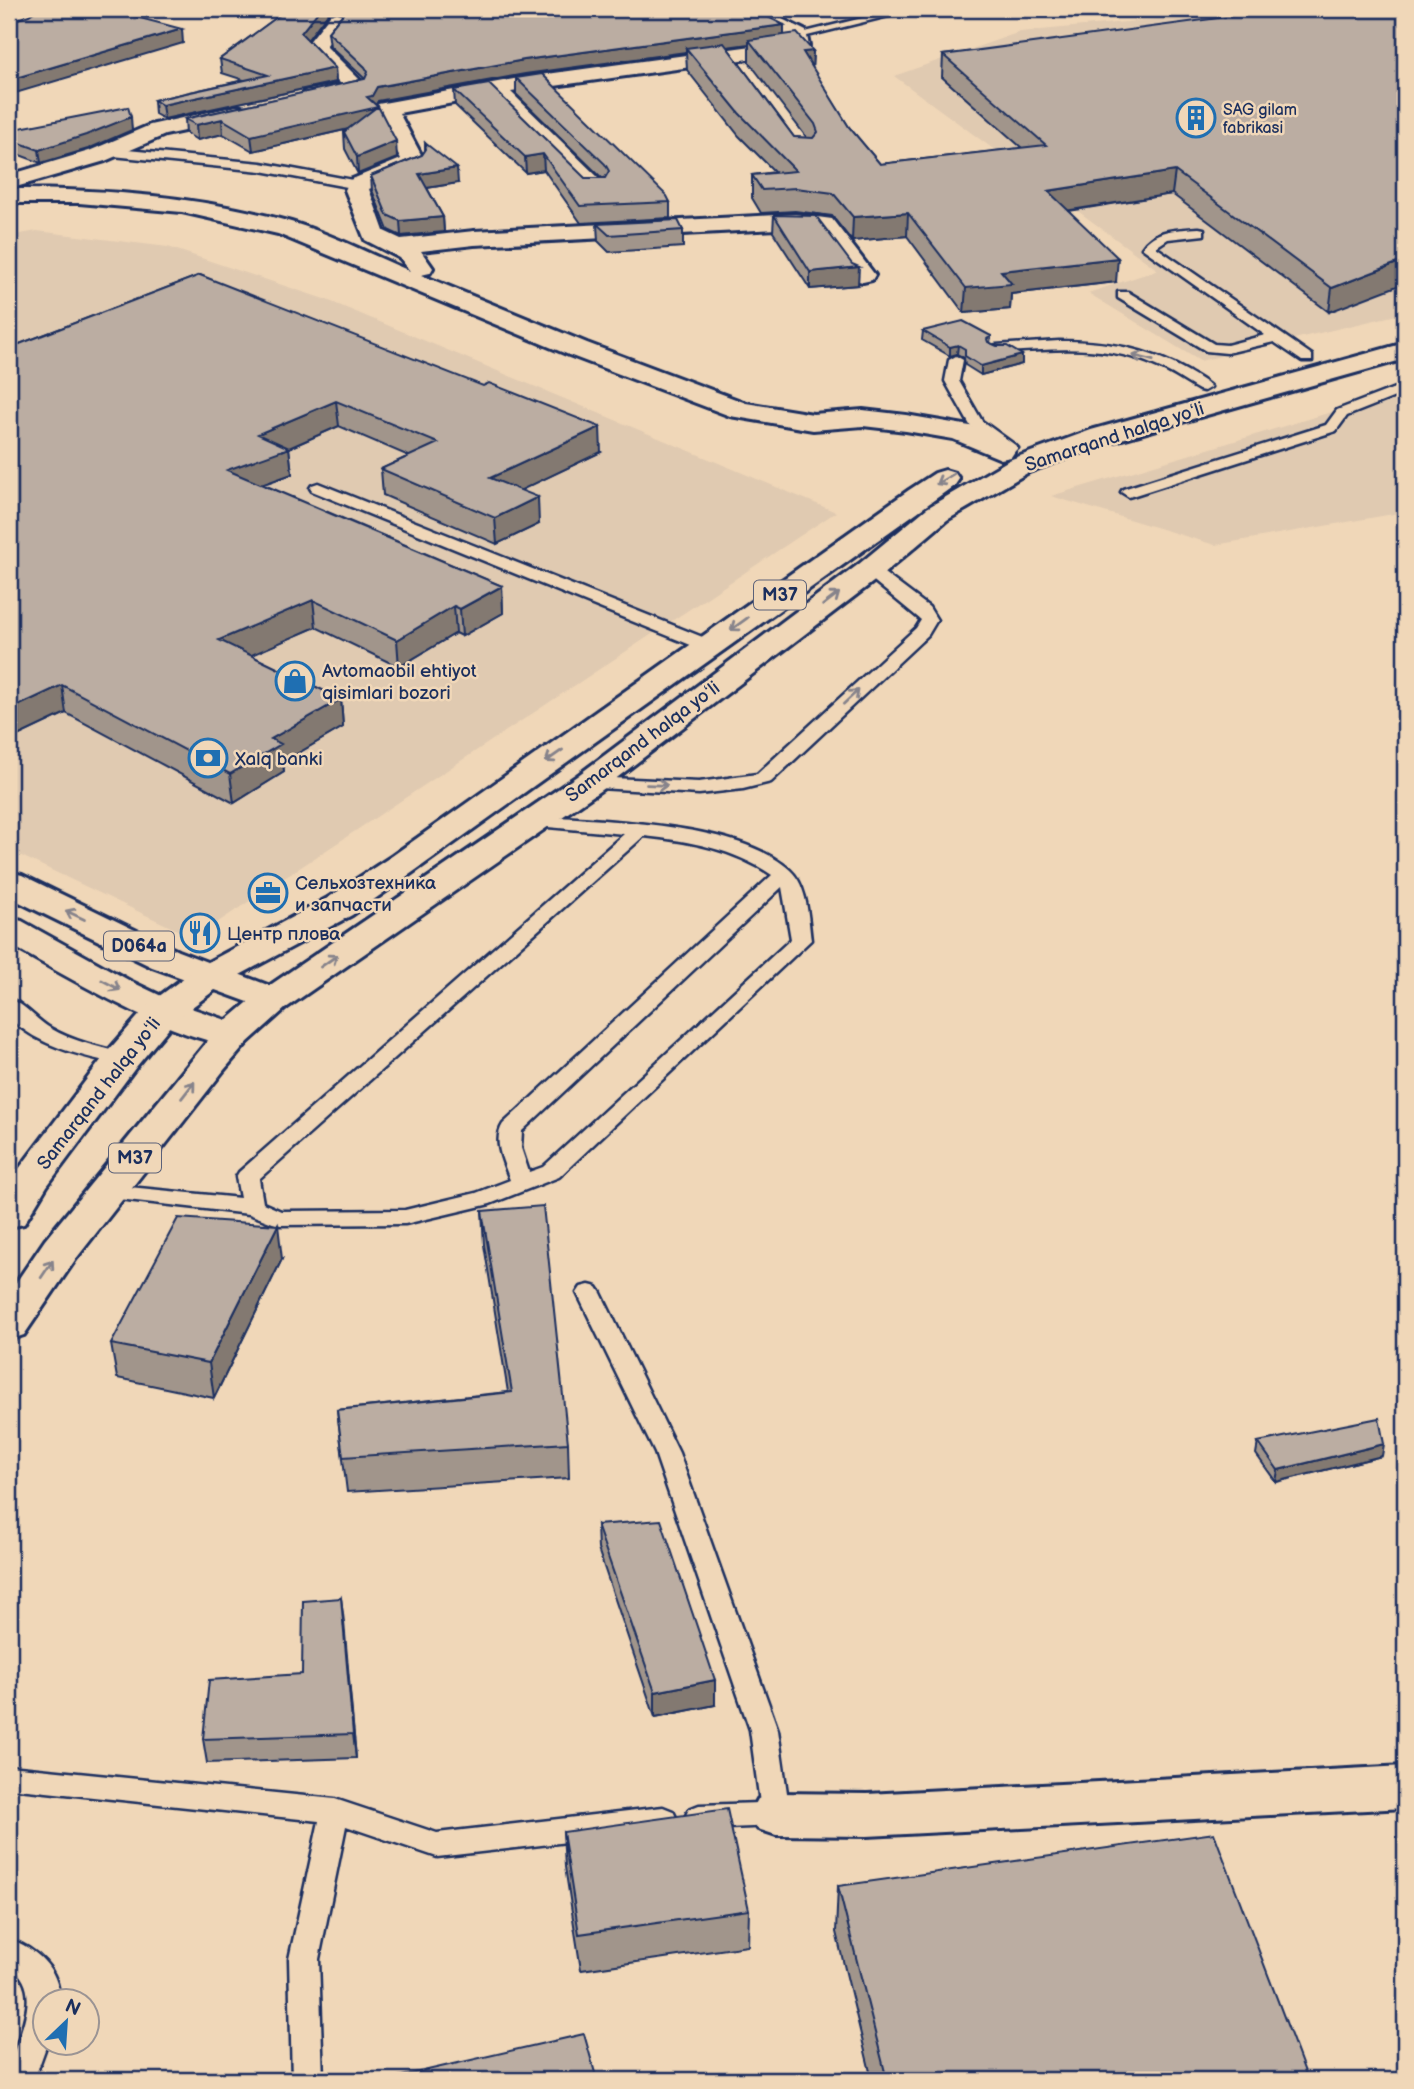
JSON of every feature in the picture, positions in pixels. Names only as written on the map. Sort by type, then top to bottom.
[{"type":"main road","points":[[386,109],[496,89],[799,46],[799,35],[747,9]]},
{"type":"main road","points":[[337,19],[315,47],[356,87],[386,109],[414,162],[358,185],[374,235],[410,253],[438,291]]},
{"type":"main road","points":[[729,54],[745,76]]},
{"type":"main road","points":[[290,101],[356,87]]},
{"type":"main road","points":[[496,89],[595,187]]},
{"type":"main road","points":[[9,182],[107,152],[158,130],[264,107]]},
{"type":"main road","points":[[9,196],[79,196],[182,205],[285,228],[578,349],[740,410],[813,422],[863,418],[906,423],[960,432],[1005,449]]},
{"type":"main road","points":[[396,247],[474,238],[794,221],[824,224],[863,275]]},
{"type":"main road","name":"Samarqand halqa yoʻli","points":[[9,1214],[31,1179],[122,1059],[163,1011],[210,976],[339,907],[919,496],[959,471],[1005,449],[1081,422],[1405,329]]},
{"type":"main road","name":"Samarqand halqa yoʻli","points":[[9,1325],[60,1250],[233,1034],[273,1000],[589,783],[870,570],[937,514],[1018,466],[1101,436],[1405,351]]},
{"type":"main road","name":"D064a","points":[[9,883],[165,959],[273,1000]]},
{"type":"main road","name":"D064a","points":[[9,929],[119,990],[163,1011],[233,1034]]},
{"type":"main road","points":[[776,1814],[867,1815],[1405,1787]]},
{"type":"lane","points":[[799,35],[912,9]]},
{"type":"lane","points":[[107,152],[261,167],[358,185]]},
{"type":"lane","points":[[1199,232],[1163,236],[1152,242],[1149,248],[1307,358]]},
{"type":"lane","points":[[1123,295],[1211,348],[1227,349],[1276,337]]},
{"type":"lane","points":[[996,349],[1059,343],[1104,347],[1160,362],[1204,387]]},
{"type":"lane","points":[[957,360],[952,381],[976,424],[1005,449]]},
{"type":"lane","points":[[1129,492],[1331,428],[1342,413],[1405,388]]},
{"type":"lane","points":[[318,488],[709,646]]},
{"type":"lane","points":[[589,783],[716,788],[743,785],[764,778],[922,631],[929,620],[923,611],[870,570]]},
{"type":"lane","points":[[109,1192],[253,1207],[278,1218],[405,1217],[482,1199],[551,1172],[801,940],[796,902],[784,874],[748,851],[677,835],[533,821]]},
{"type":"lane","points":[[253,1207],[247,1177],[639,831]]},
{"type":"lane","points":[[522,1183],[510,1148],[511,1129],[784,874]]},
{"type":"lane","points":[[9,1005],[22,1021],[80,1049],[122,1059]]},
{"type":"lane","points":[[9,1777],[335,1811],[437,1845],[651,1820],[776,1814],[764,1730],[667,1453],[589,1293]]},
{"type":"lane","points":[[307,2080],[304,1959],[335,1811]]},
{"type":"lane","points":[[9,1952],[21,1955],[37,1973],[45,1997],[19,2080]]},
{"type":"shaded area","points":[[1263,9],[1405,9],[1405,313],[1200,361],[1088,293],[1158,270],[894,76],[1020,32]]},
{"type":"shaded area","name":"Avtomaobil ehtiyot qisimlari bozori","points":[[37,231],[168,247],[327,300],[836,512],[194,938],[9,850],[9,236]]},
{"type":"shaded area","points":[[1405,390],[1405,512],[1215,545],[1051,496]]},
{"type":"building","points":[[38,9],[106,9],[182,29],[9,80],[9,22]]},
{"type":"building","points":[[288,9],[320,9],[301,33],[335,68],[162,105],[154,100],[268,75],[220,59]]},
{"type":"building","points":[[347,9],[752,9],[784,25],[524,60],[377,87],[372,96],[367,97],[378,107],[251,136],[222,119],[196,125],[185,119],[365,79],[368,72],[365,67],[328,32]]},
{"type":"building","points":[[1286,9],[1405,9],[1405,260],[1332,288],[1175,171],[1048,191],[1118,258],[1001,271],[1012,284],[966,288],[908,213],[853,217],[833,193],[796,188],[762,190],[752,175],[796,171],[739,113],[686,48],[724,43],[794,137],[813,138],[818,132],[815,124],[749,40],[797,33],[813,51],[803,52],[849,127],[880,164],[1046,145],[943,55]]},
{"type":"building","points":[[542,74],[667,196],[670,202],[580,206],[543,154],[525,157],[454,90],[489,84],[585,178],[605,178],[609,171],[605,164],[516,78]]},
{"type":"building","points":[[378,106],[396,141],[357,157],[344,132]]},
{"type":"building","points":[[128,107],[131,117],[39,150],[9,139],[9,130]]},
{"type":"building","points":[[425,143],[457,168],[419,174],[443,217],[400,221],[387,215],[371,176],[422,155],[426,149]]},
{"type":"building","points":[[774,215],[816,216],[852,264],[859,267],[810,272]]},
{"type":"building","points":[[678,220],[683,230],[609,235],[597,224]]},
{"type":"building","points":[[200,275],[483,386],[489,383],[600,427],[490,478],[538,497],[495,518],[381,469],[438,443],[336,401],[258,434],[289,448],[227,470],[502,586],[460,609],[454,606],[397,640],[313,600],[219,640],[341,699],[271,739],[281,744],[230,774],[62,685],[9,710],[9,348]]},
{"type":"building","points":[[963,321],[991,336],[987,339],[988,342],[1007,346],[1022,355],[981,366],[965,356],[965,349],[958,345],[950,347],[923,331]]},
{"type":"building","points":[[543,1206],[568,1443],[343,1457],[337,1410],[512,1392],[482,1211]]},
{"type":"building","points":[[178,1218],[278,1225],[209,1363],[111,1344]]},
{"type":"building","points":[[1379,1418],[1384,1444],[1278,1470],[1258,1442]]},
{"type":"building","points":[[661,1520],[715,1680],[655,1692],[597,1525]]},
{"type":"building","points":[[341,1598],[353,1734],[203,1739],[209,1680],[302,1674],[303,1601]]},
{"type":"building","points":[[727,1809],[749,1910],[579,1934],[563,1832]]},
{"type":"building","points":[[1214,1833],[1308,2080],[887,2080],[838,1886]]},
{"type":"building","points":[[584,2034],[597,2080],[384,2080]]},
{"type":"place","name":"SAG gilam fabrikasi","points":[[1196,118]]},
{"type":"place","name":"Avtomaobil ehtiyot qisimlari bozori","points":[[295,681]]},
{"type":"place","name":"Xalq banki","points":[[208,758]]},
{"type":"place","name":"Сельхозтехника и запчасти","points":[[268,893]]},
{"type":"place","name":"Центр плова","points":[[200,933]]}]
